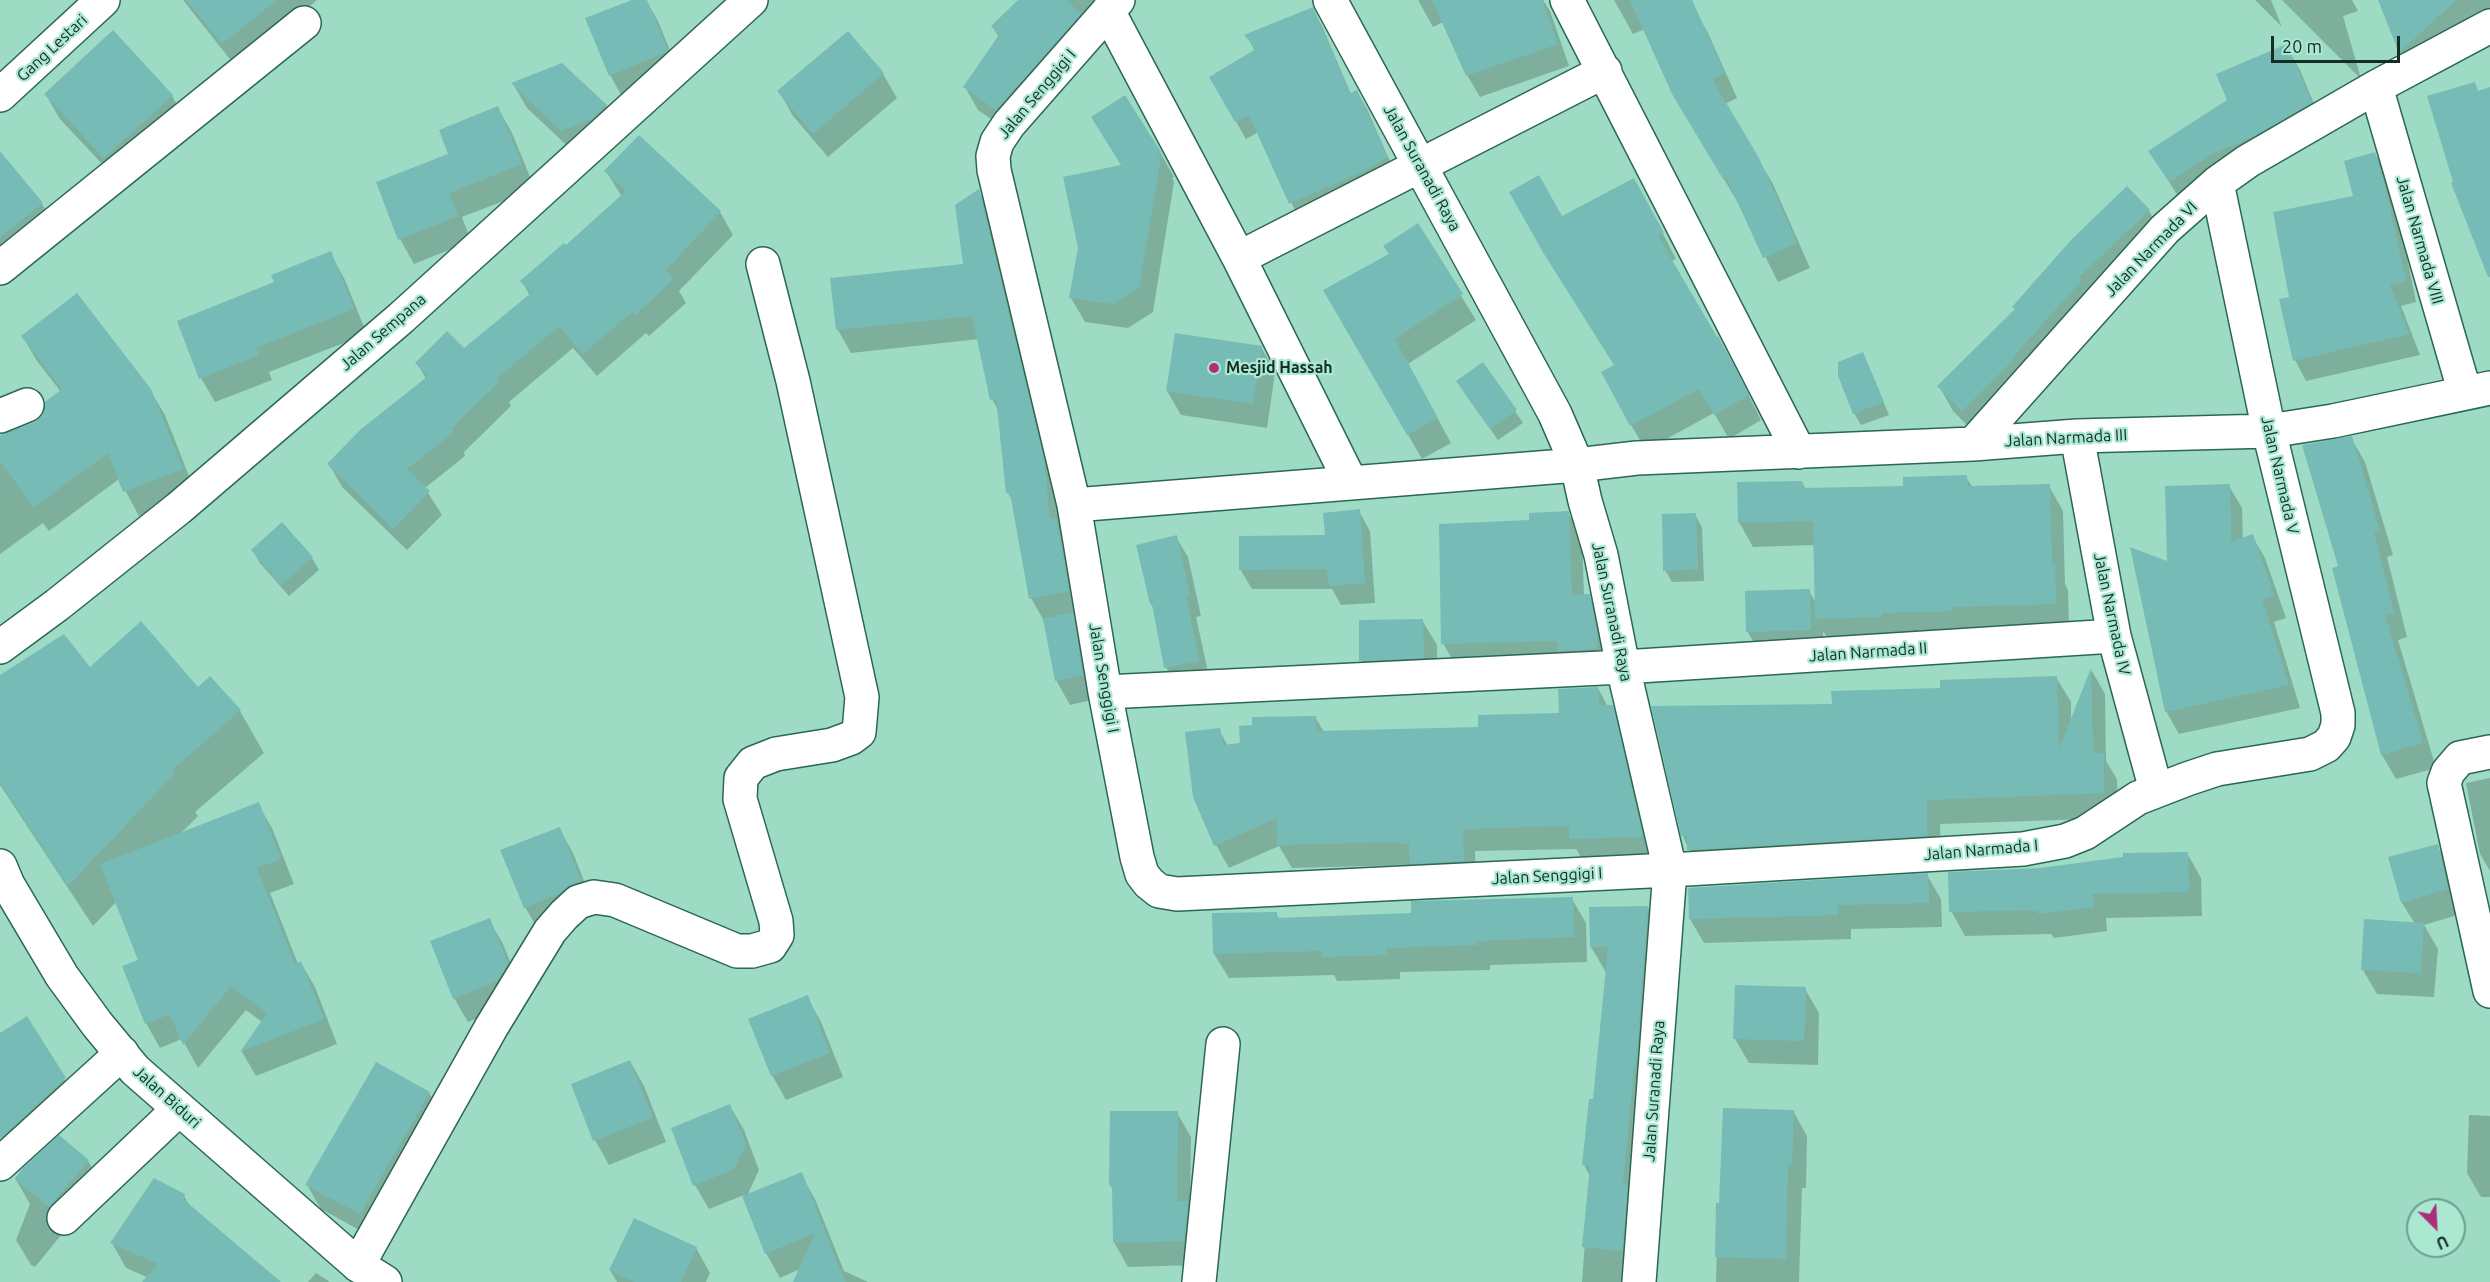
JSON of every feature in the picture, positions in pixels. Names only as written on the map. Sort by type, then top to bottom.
[{"type":"street","name":"Gang Lestari","points":[[0,95],[103,0]]},
{"type":"street","name":"Jalan Sempana","points":[[0,647],[179,508],[401,318],[751,0]]},
{"type":"street","name":"Jalan Suranadi Raya","points":[[1330,0],[1422,165],[1555,414],[1578,465],[1585,501],[1601,555],[1623,668],[1670,870],[1639,1282]]},
{"type":"street","points":[[1567,0],[1799,452]]},
{"type":"street","points":[[1113,5],[1351,483]]},
{"type":"street","name":"Jalan Senggigi I","points":[[1113,5],[1009,124],[997,142],[993,156],[994,170],[1074,505],[1106,692],[1142,874],[1159,891],[1177,894],[1670,870]]},
{"type":"street","points":[[0,268],[304,23]]},
{"type":"street","name":"Jalan Narmada VI","points":[[1973,444],[2165,229],[2217,183],[2248,161],[2376,87],[2490,26]]},
{"type":"street","points":[[1239,258],[1605,71]]},
{"type":"street","name":"Jalan Narmada VIII","points":[[2376,87],[2477,390]]},
{"type":"street","name":"Jalan Narmada V","points":[[2217,183],[2269,431],[2338,713],[2338,725],[2334,737],[2326,746],[2310,754]]},
{"type":"street","points":[[357,1265],[492,1026],[550,931],[578,902],[594,897],[615,900],[737,951],[752,951],[770,946],[777,935],[776,921],[740,799],[741,778],[753,763],[776,754],[832,745],[851,738],[859,732],[862,697],[794,381],[763,264]]},
{"type":"street","name":"Jalan Narmada III","points":[[1074,505],[1578,465],[1637,458],[1973,444],[2077,436],[2269,431],[2332,421],[2477,390]]},
{"type":"street","name":"Jalan Narmada IV","points":[[2077,436],[2114,636],[2156,790]]},
{"type":"street","name":"Jalan Narmada II","points":[[1106,692],[1623,668],[2114,636]]},
{"type":"street","points":[[2490,752],[2460,758],[2448,772],[2444,783],[2490,991]]},
{"type":"street","name":"Jalan Narmada I","points":[[1670,870],[2023,849],[2065,841],[2085,833],[2138,798],[2217,769],[2310,754]]},
{"type":"street","name":"Jalan Biduri","points":[[0,867],[8,885],[62,976],[135,1070],[357,1265],[385,1282]]},
{"type":"street","points":[[1198,1282],[1223,1044]]},
{"type":"street","points":[[0,1164],[122,1053]]},
{"type":"street","points":[[64,1218],[179,1108]]},
{"type":"building","points":[[186,0],[277,0],[222,44]]},
{"type":"building","points":[[632,0],[647,0],[668,51],[609,76],[585,18]]},
{"type":"building","points":[[1018,0],[1067,0],[1081,14],[996,110],[963,87],[999,35],[991,26]]},
{"type":"building","points":[[1432,0],[1542,0],[1558,44],[1466,76]]},
{"type":"building","points":[[1630,0],[1692,0],[1725,73],[1712,79],[1759,158],[1797,243],[1763,258],[1726,177],[1723,179],[1672,94]]},
{"type":"building","points":[[2378,0],[2456,0],[2399,53]]},
{"type":"building","points":[[1313,7],[1350,93],[1357,90],[1388,157],[1366,170],[1289,204],[1249,115],[1235,122],[1209,77],[1256,49],[1244,35]]},
{"type":"building","points":[[113,30],[173,95],[104,158],[44,94]]},
{"type":"building","points":[[848,31],[884,73],[813,134],[777,91]]},
{"type":"building","points":[[2287,44],[2312,103],[2250,138],[2212,154],[2169,182],[2148,151],[2227,100],[2216,74]]},
{"type":"building","points":[[562,63],[607,105],[593,118],[561,131],[511,83]]},
{"type":"building","points":[[2475,82],[2478,91],[2490,87],[2490,277],[2488,277],[2451,183],[2453,182],[2427,96]]},
{"type":"building","points":[[1125,95],[1161,152],[1156,155],[1161,156],[1139,287],[1113,304],[1069,298],[1078,248],[1063,177],[1121,165],[1091,117]]},
{"type":"building","points":[[498,106],[522,164],[449,193],[458,216],[398,240],[376,182],[448,154],[439,130]]},
{"type":"building","points":[[639,135],[721,211],[666,270],[674,279],[635,315],[632,312],[583,354],[559,326],[496,379],[499,382],[451,429],[454,432],[407,469],[430,491],[393,529],[327,464],[360,430],[428,376],[415,363],[447,331],[464,348],[531,293],[520,281],[564,243],[566,245],[626,191],[604,171]]},
{"type":"building","points":[[0,151],[43,203],[0,237]]},
{"type":"building","points":[[2375,152],[2406,281],[2390,285],[2409,334],[2293,361],[2279,299],[2289,297],[2273,212],[2353,196],[2344,161]]},
{"type":"building","points":[[1539,175],[1562,216],[1634,178],[1664,233],[1658,236],[1718,336],[1749,395],[1714,415],[1699,389],[1630,426],[1601,372],[1614,365],[1544,254],[1509,192]]},
{"type":"building","points":[[2127,186],[2150,210],[2079,277],[2082,280],[2013,357],[2014,359],[1962,411],[1937,386],[2015,309],[2012,307],[2071,240]]},
{"type":"building","points":[[979,189],[1044,459],[1050,519],[1056,518],[1069,591],[1029,599],[1010,493],[1006,493],[996,398],[990,400],[972,316],[836,330],[830,278],[963,264],[955,205]]},
{"type":"building","points":[[1418,223],[1463,294],[1395,339],[1438,418],[1407,435],[1323,290],[1389,254],[1383,246]]},
{"type":"building","points":[[331,251],[354,309],[256,348],[259,355],[199,379],[177,321],[274,282],[271,275]]},
{"type":"building","points":[[77,293],[151,389],[183,469],[123,492],[108,453],[34,507],[0,461],[0,435],[35,422],[42,416],[45,402],[62,389],[21,336]]},
{"type":"building","name":"Mesjid Hassah","points":[[1175,333],[1262,346],[1253,404],[1166,391]]},
{"type":"building","points":[[1863,352],[1884,402],[1853,414],[1838,376],[1838,362]]},
{"type":"building","points":[[1483,362],[1517,410],[1490,429],[1456,381]]},
{"type":"building","points":[[2352,436],[2380,531],[2374,533],[2394,613],[2385,615],[2423,743],[2381,755],[2332,568],[2338,566],[2302,445]]},
{"type":"building","points":[[1967,475],[1968,486],[2050,484],[2052,564],[2055,564],[2056,604],[1952,607],[1952,611],[1882,613],[1882,617],[1815,619],[1813,521],[1738,523],[1737,482],[1802,481],[1803,488],[1903,486],[1903,477]]},
{"type":"building","points":[[2230,484],[2231,542],[2253,534],[2274,595],[2262,599],[2289,685],[2165,712],[2130,547],[2167,561],[2165,486]]},
{"type":"building","points":[[1360,509],[1365,583],[1329,586],[1327,569],[1239,570],[1239,536],[1325,535],[1323,513]]},
{"type":"building","points":[[1569,511],[1572,595],[1590,594],[1597,632],[1597,649],[1558,651],[1557,641],[1441,644],[1439,524],[1529,520],[1529,513]]},
{"type":"building","points":[[1696,513],[1698,569],[1663,571],[1662,514]]},
{"type":"building","points":[[282,522],[313,557],[281,585],[251,550]]},
{"type":"building","points":[[1177,535],[1190,595],[1186,596],[1199,661],[1164,668],[1152,604],[1150,604],[1136,545]]},
{"type":"building","points":[[1810,589],[1811,630],[1746,632],[1745,591]]},
{"type":"building","points":[[1073,612],[1083,675],[1055,681],[1043,619]]},
{"type":"building","points":[[1423,619],[1424,658],[1359,661],[1359,620]]},
{"type":"building","points":[[141,621],[198,687],[210,676],[241,710],[172,770],[175,773],[68,886],[0,783],[0,675],[64,634],[90,667]]},
{"type":"building","points":[[2091,668],[2093,753],[2104,753],[2104,793],[1927,800],[1927,836],[1687,850],[1687,836],[1681,836],[1651,706],[1832,704],[1831,691],[1940,688],[1940,680],[2057,676],[2059,749]]},
{"type":"building","points":[[1598,687],[1599,705],[1613,705],[1643,837],[1569,839],[1569,826],[1463,829],[1464,861],[1410,864],[1409,844],[1398,844],[1398,842],[1277,845],[1277,818],[1214,846],[1193,797],[1185,732],[1220,728],[1224,745],[1240,743],[1239,726],[1252,725],[1252,717],[1316,716],[1317,731],[1478,727],[1478,715],[1559,713],[1558,689]]},
{"type":"building","points":[[259,802],[281,859],[257,868],[295,964],[301,961],[324,1019],[240,1052],[267,1013],[231,986],[183,1045],[170,1014],[145,1024],[122,966],[138,960],[100,864]]},
{"type":"building","points":[[560,827],[581,881],[572,884],[560,893],[524,908],[500,850]]},
{"type":"building","points":[[2438,844],[2448,889],[2401,903],[2388,857]]},
{"type":"building","points":[[2188,852],[2189,892],[2092,894],[2094,907],[2038,914],[2038,910],[1949,912],[1948,872],[2040,868],[2123,857],[2123,853]]},
{"type":"building","points":[[1928,873],[1929,903],[1838,905],[1838,915],[1689,919],[1688,888]]},
{"type":"building","points":[[1573,897],[1574,937],[1477,941],[1477,945],[1387,948],[1387,955],[1322,957],[1321,951],[1213,954],[1212,913],[1277,912],[1277,918],[1411,913],[1411,901]]},
{"type":"building","points":[[1648,906],[1636,1066],[1634,1066],[1623,1184],[1628,1185],[1622,1251],[1582,1247],[1590,1166],[1582,1165],[1589,1099],[1593,1099],[1608,947],[1590,947],[1589,907]]},
{"type":"building","points":[[490,918],[508,964],[497,981],[453,999],[430,941]]},
{"type":"building","points":[[2364,919],[2424,923],[2421,973],[2361,970]]},
{"type":"building","points":[[1735,985],[1806,987],[1804,1041],[1733,1039]]},
{"type":"building","points":[[808,995],[830,1053],[771,1076],[748,1019]]},
{"type":"building","points":[[27,1016],[66,1078],[0,1139],[0,1033]]},
{"type":"building","points":[[630,1060],[653,1118],[593,1141],[571,1084]]},
{"type":"building","points":[[376,1062],[430,1092],[360,1214],[305,1185]]},
{"type":"building","points":[[730,1104],[746,1144],[734,1169],[693,1186],[671,1128]]},
{"type":"building","points":[[1723,1108],[1794,1110],[1792,1164],[1788,1164],[1786,1259],[1715,1257],[1716,1203],[1719,1203]]},
{"type":"building","points":[[1110,1111],[1178,1111],[1177,1201],[1188,1201],[1184,1241],[1113,1243],[1112,1185],[1109,1185]]},
{"type":"building","points":[[59,1135],[89,1160],[49,1207],[15,1179],[22,1169]]},
{"type":"building","points":[[802,1172],[845,1282],[793,1282],[815,1233],[765,1254],[742,1196]]},
{"type":"building","points":[[154,1178],[185,1194],[183,1199],[281,1282],[142,1282],[158,1264],[110,1243]]},
{"type":"building","points":[[634,1218],[697,1247],[681,1282],[634,1282],[609,1270]]},
{"type":"place","name":"Mesjid Hassah","points":[[1214,368]]}]
